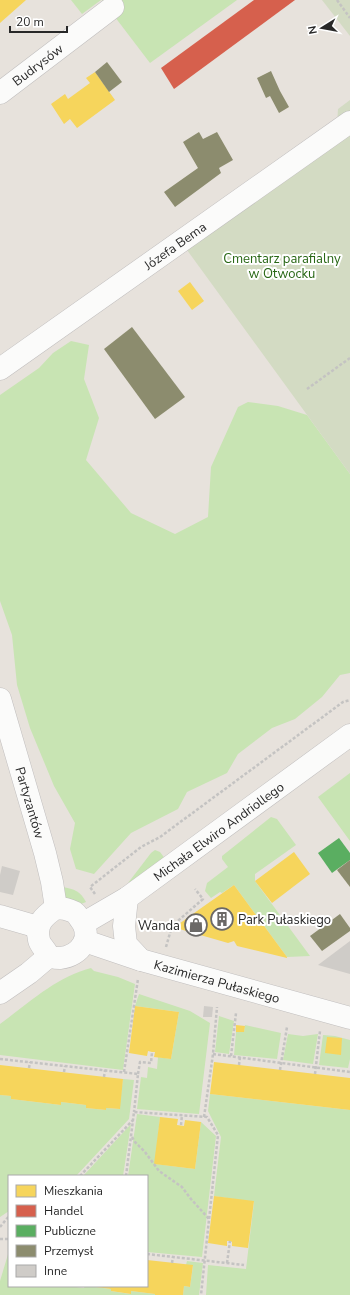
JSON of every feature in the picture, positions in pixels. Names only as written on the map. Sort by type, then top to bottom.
[{"type":"street","name":"Budrysów","points":[[0,93],[113,7]]},
{"type":"street","name":"Józefa Bema","points":[[0,369],[350,122]]},
{"type":"street","name":"Partyzantów","points":[[0,699],[45,853],[56,908]]},
{"type":"street","name":"Michała Elwiro Andriollego","points":[[85,932],[127,898],[350,735]]},
{"type":"street","points":[[127,898],[124,926],[126,944],[140,968]]},
{"type":"street","points":[[56,908],[66,909],[76,913],[85,932],[79,949],[72,955],[54,958],[49,956],[39,941],[38,927],[45,916],[56,908]]},
{"type":"street","points":[[0,916],[38,927]]},
{"type":"street","name":"Kazimierza Pułaskiego","points":[[85,932],[140,968],[350,1018]]},
{"type":"street","points":[[0,993],[49,956]]},
{"type":"path","points":[[337,0],[350,18]]},
{"type":"path","points":[[307,389],[350,358]]},
{"type":"path","points":[[90,887],[141,847],[160,837],[343,702],[350,700]]},
{"type":"path","points":[[164,954],[172,926],[203,899],[195,889]]},
{"type":"path","points":[[124,1072],[140,968]]},
{"type":"path","points":[[204,1117],[213,1054],[217,1007]]},
{"type":"path","points":[[231,1056],[236,1013]]},
{"type":"path","points":[[280,1070],[287,1027]]},
{"type":"path","points":[[315,1074],[321,1028]]},
{"type":"path","points":[[126,1175],[140,1062],[151,1063],[152,1052]]},
{"type":"path","points":[[213,1054],[350,1072]]},
{"type":"path","points":[[239,1065],[240,1057]]},
{"type":"path","points":[[0,1059],[138,1074]]},
{"type":"path","points":[[29,1068],[30,1062]]},
{"type":"path","points":[[64,1072],[65,1066]]},
{"type":"path","points":[[104,1077],[105,1070]]},
{"type":"path","points":[[134,1112],[204,1117],[207,1118],[218,1135],[201,1295]]},
{"type":"path","points":[[181,1125],[182,1116]]},
{"type":"path","points":[[81,1175],[134,1119]]},
{"type":"path","points":[[131,1136],[159,1171],[182,1187],[209,1219]]},
{"type":"path","points":[[0,1227],[8,1217]]},
{"type":"path","points":[[227,1263],[230,1241]]},
{"type":"path","points":[[148,1254],[244,1265]]},
{"type":"path","points":[[172,1263],[173,1257]]},
{"type":"green space","points":[[71,0],[101,0],[82,14]]},
{"type":"green space","points":[[102,0],[237,0],[150,63]]},
{"type":"green space","points":[[322,0],[350,0],[350,36]]},
{"type":"green space","name":"Cmentarz parafialny w Otwocku","points":[[350,100],[350,474],[187,250],[337,125],[338,109]]},
{"type":"green space","points":[[71,341],[89,345],[84,379],[99,418],[86,460],[131,513],[175,534],[208,517],[211,467],[238,407],[248,402],[278,406],[307,415],[350,474],[350,673],[340,675],[322,697],[295,719],[272,728],[238,754],[227,773],[187,792],[178,809],[131,833],[94,874],[76,869],[70,849],[75,823],[54,786],[30,728],[17,685],[12,635],[0,601],[0,395],[39,368],[53,353]]},
{"type":"green space","points":[[350,773],[350,841],[318,797]]},
{"type":"green space","points":[[271,817],[277,819],[296,845],[255,874],[255,881],[310,956],[287,957],[234,885],[211,898],[205,891],[207,883],[228,867],[222,859],[222,856]]},
{"type":"green space","points":[[155,850],[160,852],[166,860],[154,869],[128,883],[151,853]]},
{"type":"green space","points":[[62,887],[77,891],[82,895],[86,902],[81,904],[65,898]]},
{"type":"green space","points":[[91,968],[94,971],[118,977],[135,984],[123,1070],[0,1055],[0,1024],[54,984],[78,972]]},
{"type":"green space","points":[[139,994],[190,1011],[210,1023],[199,1114],[137,1109],[141,1077],[147,1078],[148,1067],[157,1069],[158,1057],[171,1059],[179,1012],[135,1006]]},
{"type":"green space","points":[[219,1016],[234,1021],[229,1054],[215,1052]]},
{"type":"green space","points":[[245,1025],[281,1033],[277,1059],[234,1055],[236,1032],[244,1032]]},
{"type":"green space","points":[[288,1034],[303,1036],[318,1034],[313,1064],[283,1060]]},
{"type":"green space","points":[[323,1035],[335,1036],[350,1040],[350,1059],[348,1068],[319,1065]]},
{"type":"green space","points":[[123,1079],[134,1080],[129,1119],[77,1175],[8,1175],[8,1212],[0,1217],[0,1095],[11,1096],[11,1099],[61,1105],[61,1102],[86,1105],[86,1108],[106,1110],[106,1108],[119,1109]]},
{"type":"green space","points":[[210,1094],[350,1110],[350,1295],[206,1295],[208,1265],[246,1269],[254,1202],[214,1196],[221,1137],[208,1111]]},
{"type":"green space","points":[[137,1114],[160,1117],[155,1164],[195,1169],[201,1122],[216,1136],[202,1257],[148,1252],[148,1175],[128,1175]]},
{"type":"green space","points":[[131,1124],[123,1175],[84,1175]]},
{"type":"green space","points":[[8,1254],[8,1287],[95,1287],[130,1294],[131,1291],[155,1295],[0,1295],[0,1281]]},
{"type":"green space","points":[[187,1261],[203,1263],[199,1295],[183,1295],[184,1286],[190,1287],[193,1266],[186,1265]]},
{"type":"building: Mieszkania","points":[[0,0],[26,0],[0,23]]},
{"type":"building: Mieszkania","points":[[95,72],[115,100],[77,128],[70,119],[64,124],[51,104],[65,94],[68,99],[90,83],[86,78]]},
{"type":"building: Mieszkania","points":[[190,282],[204,301],[192,310],[178,291]]},
{"type":"building: Mieszkania","points":[[294,852],[310,874],[272,903],[255,881]]},
{"type":"building: Mieszkania","name":"Park Pułaskiego","points":[[234,885],[287,958],[237,946],[234,941],[228,943],[176,928],[176,926]]},
{"type":"building: Mieszkania","points":[[135,1006],[179,1012],[171,1059],[154,1057],[155,1052],[148,1051],[147,1056],[129,1053]]},
{"type":"building: Mieszkania","points":[[236,1025],[245,1026],[244,1032],[236,1032]]},
{"type":"building: Mieszkania","points":[[327,1037],[342,1038],[341,1055],[325,1053]]},
{"type":"building: Mieszkania","points":[[214,1062],[350,1078],[350,1110],[210,1094]]},
{"type":"building: Mieszkania","points":[[0,1065],[123,1079],[120,1109],[106,1108],[106,1110],[86,1108],[86,1105],[61,1102],[61,1105],[11,1099],[11,1096],[0,1095]]},
{"type":"building: Mieszkania","points":[[160,1117],[178,1119],[177,1125],[184,1126],[185,1120],[201,1122],[195,1169],[154,1164]]},
{"type":"building: Mieszkania","points":[[214,1196],[254,1201],[248,1248],[232,1246],[232,1242],[230,1241],[227,1241],[227,1246],[208,1243]]},
{"type":"building: Mieszkania","points":[[148,1260],[193,1265],[190,1287],[184,1286],[183,1295],[155,1295],[131,1291],[131,1294],[111,1291],[111,1289],[96,1287],[148,1287]]},
{"type":"building: Handel","points":[[254,0],[295,0],[174,89],[161,68]]},
{"type":"building: Publiczne","points":[[339,838],[350,853],[350,860],[332,873],[318,853]]},
{"type":"building: Przemysł","points":[[107,62],[122,82],[109,92],[95,72]]},
{"type":"building: Przemysł","points":[[271,71],[289,107],[279,113],[270,96],[266,98],[257,78]]},
{"type":"building: Przemysł","points":[[199,132],[203,139],[217,132],[233,160],[219,168],[221,173],[175,207],[164,192],[198,168],[183,142]]},
{"type":"building: Przemysł","points":[[132,327],[185,397],[155,419],[104,349]]},
{"type":"building: Przemysł","points":[[350,860],[350,887],[337,870]]},
{"type":"building: Przemysł","points":[[340,914],[350,928],[350,931],[322,951],[310,936]]},
{"type":"building: Inne","points":[[2,866],[20,871],[13,895],[0,892],[0,875]]},
{"type":"building: Inne","points":[[350,941],[350,974],[318,965]]},
{"type":"building: Inne","points":[[204,1006],[213,1007],[212,1017],[203,1017]]},
{"type":"place","name":"Park Pułaskiego","points":[[222,919]]},
{"type":"place","name":"Wanda","points":[[196,925]]}]
